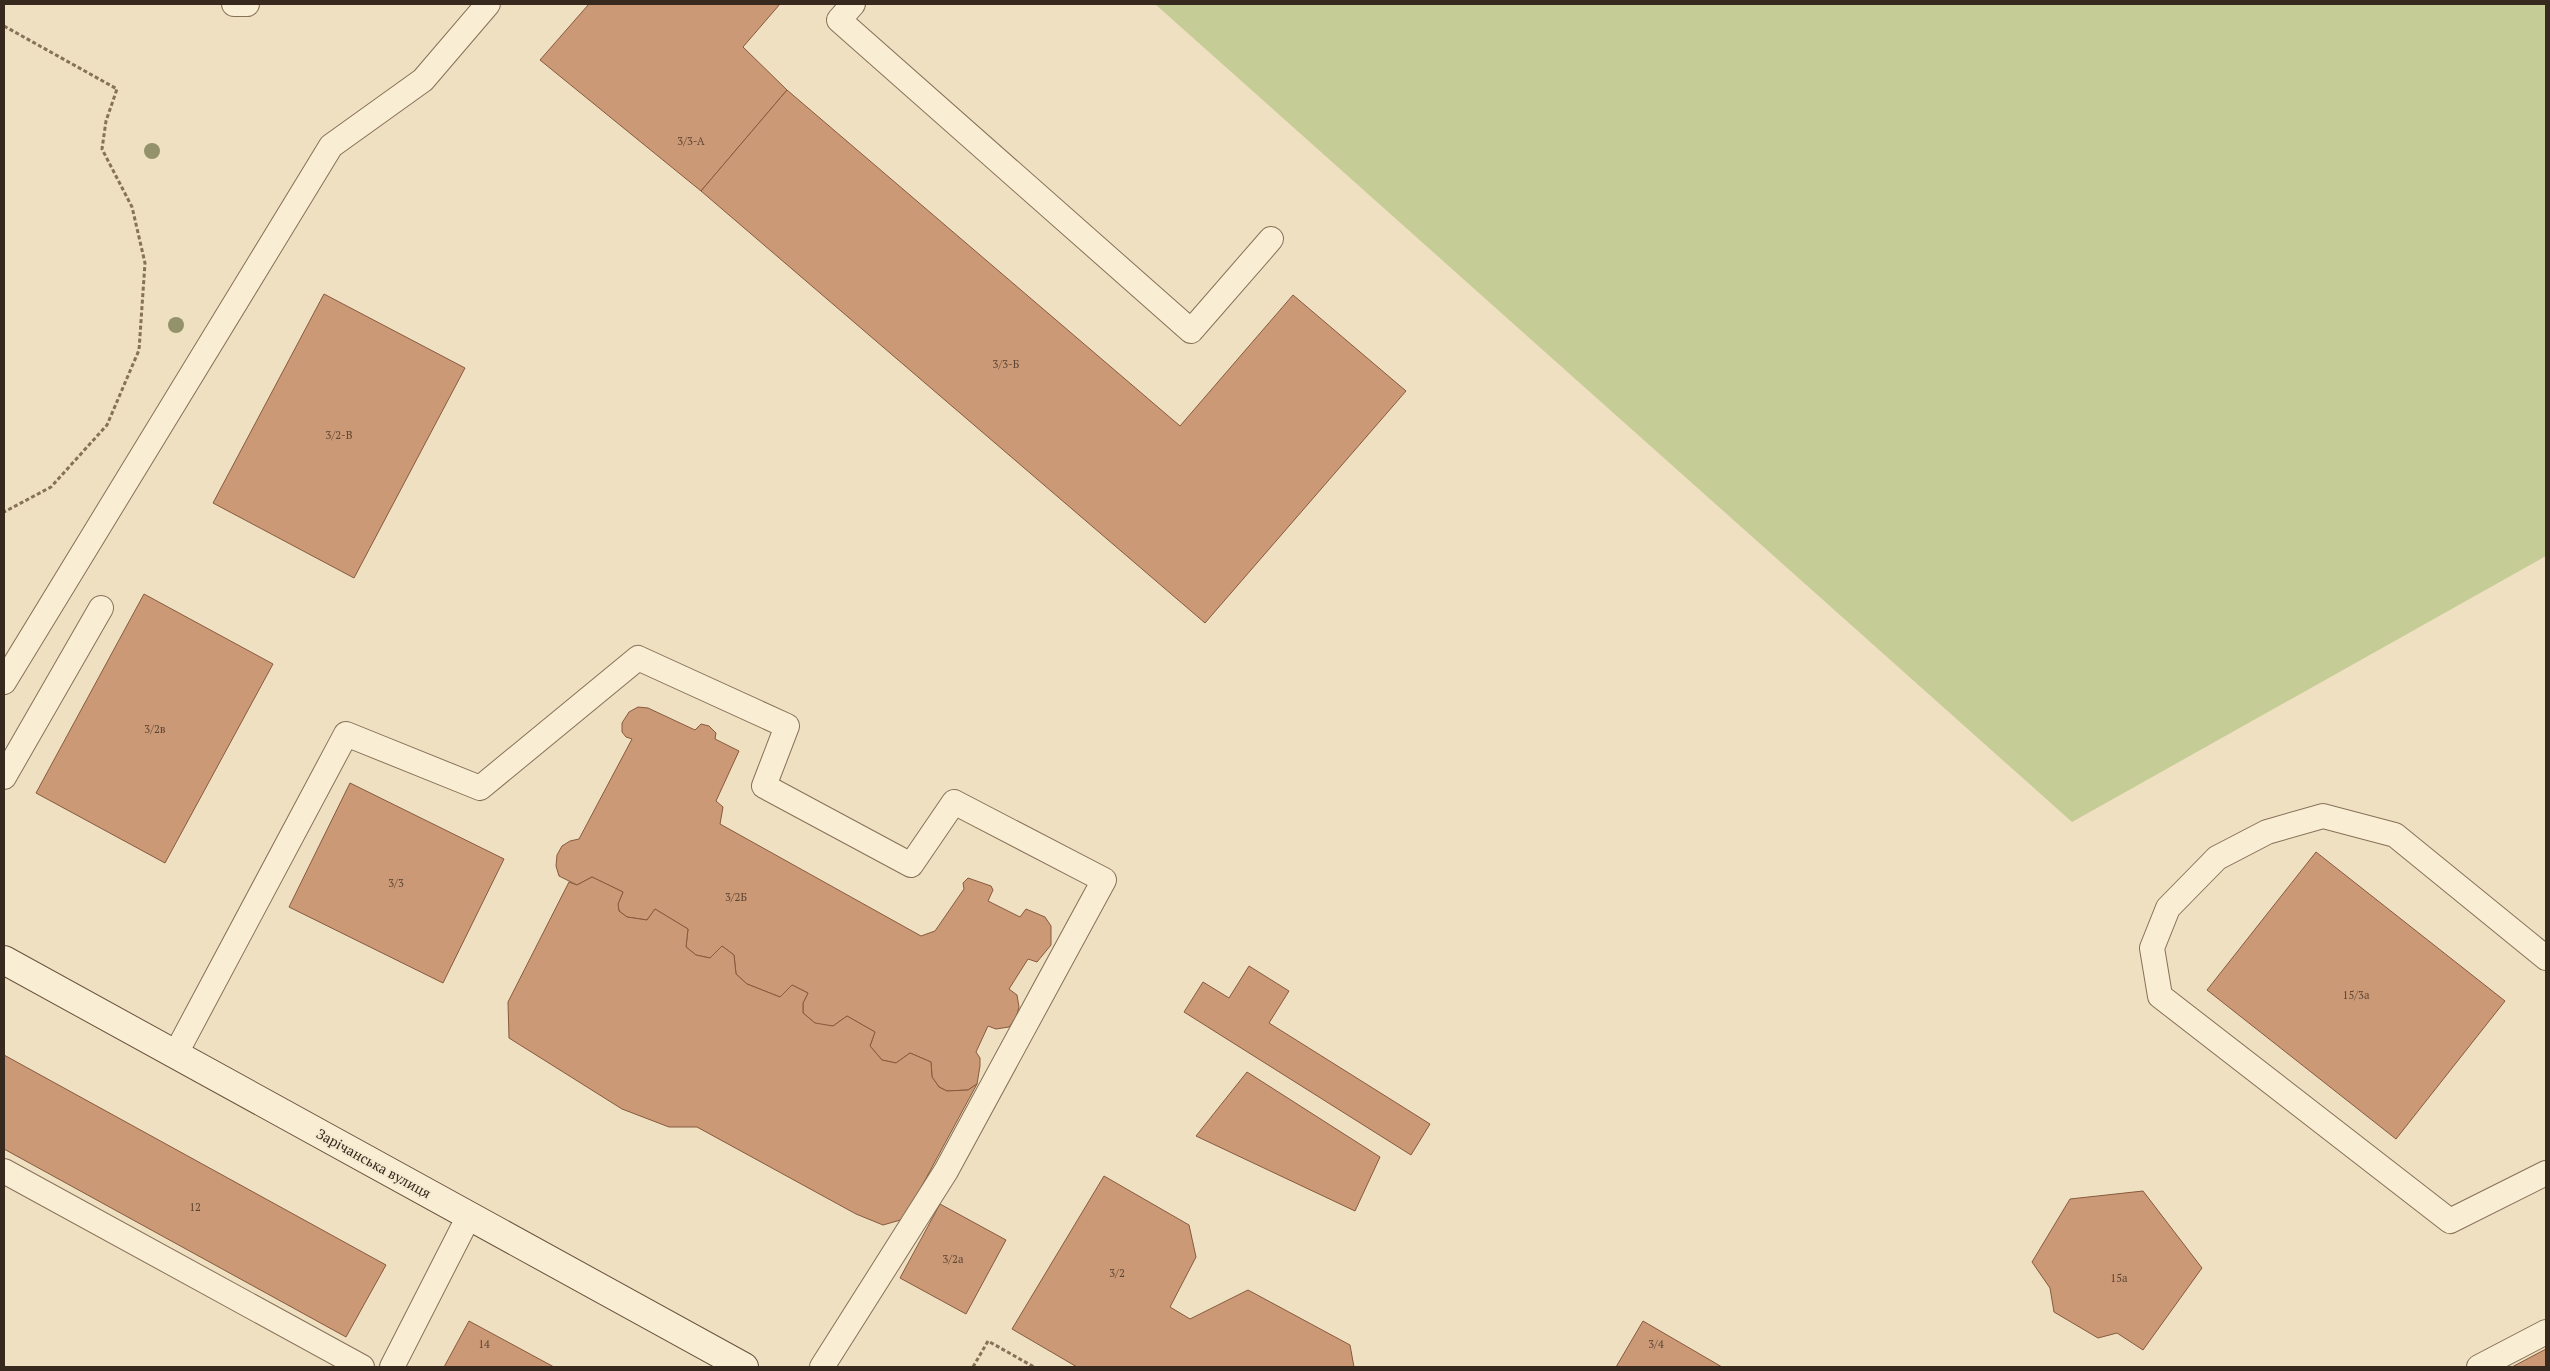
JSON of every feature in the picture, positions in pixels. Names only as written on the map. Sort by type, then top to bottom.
[{"type":"street","name":"Зарічанська вулиця","points":[[4,960],[744,1367]]},
{"type":"lane","points":[[234,4],[247,4]]},
{"type":"lane","points":[[4,682],[331,146],[424,80],[488,4]]},
{"type":"lane","points":[[853,4],[839,20],[1191,331],[1271,239]]},
{"type":"lane","points":[[4,777],[101,608]]},
{"type":"lane","points":[[176,1055],[346,734],[480,788],[638,658],[787,726],[764,786],[911,865],[954,802],[1104,880],[946,1171],[822,1367]]},
{"type":"lane","points":[[2546,958],[2395,835],[2323,816],[2267,832],[2217,858],[2168,908],[2152,948],[2160,996],[2450,1221],[2546,1173]]},
{"type":"lane","points":[[4,1171],[362,1367]]},
{"type":"lane","points":[[392,1367],[469,1216]]},
{"type":"lane","points":[[2479,1367],[2546,1332]]},
{"type":"path","points":[[4,26],[117,89],[106,121],[102,149],[132,207],[145,263],[139,350],[107,425],[51,487],[4,512]]},
{"type":"path","points":[[973,1367],[988,1341],[1034,1367]]},
{"type":"green space","points":[[1155,4],[2546,4],[2546,556],[2072,822]]},
{"type":"building","points":[[589,4],[780,4],[743,47],[787,90],[701,191],[540,60]]},
{"type":"building","points":[[787,90],[1180,426],[1293,295],[1406,391],[1205,623],[701,191]]},
{"type":"building","points":[[324,294],[465,368],[354,578],[213,503]]},
{"type":"building","points":[[144,594],[273,664],[165,863],[36,793]]},
{"type":"building","points":[[638,707],[648,708],[695,730],[701,724],[709,726],[716,733],[715,739],[739,751],[716,801],[723,807],[720,824],[921,936],[935,931],[964,889],[963,883],[968,878],[991,886],[993,890],[988,901],[1020,917],[1026,909],[1045,917],[1051,926],[1051,945],[1037,962],[1028,959],[1009,989],[1017,995],[1019,1007],[1016,1018],[1009,1027],[996,1029],[988,1026],[976,1052],[980,1058],[977,1084],[968,1090],[947,1091],[939,1087],[932,1077],[931,1062],[910,1053],[896,1063],[882,1060],[870,1046],[875,1032],[847,1016],[833,1026],[824,1026],[815,1023],[803,1013],[803,1003],[808,993],[792,985],[780,997],[747,984],[736,974],[734,955],[722,946],[710,958],[696,955],[686,947],[688,929],[655,909],[647,920],[627,917],[619,911],[618,904],[623,892],[592,877],[577,885],[559,876],[556,866],[557,855],[562,846],[570,841],[579,839],[632,739],[626,737],[622,732],[622,723],[629,712]]},
{"type":"building","points":[[350,783],[504,859],[443,983],[289,907]]},
{"type":"building","points":[[2316,852],[2505,1001],[2396,1139],[2207,990]]},
{"type":"building","points":[[592,877],[623,892],[618,904],[619,911],[627,917],[647,920],[655,909],[688,929],[686,947],[696,955],[710,958],[722,946],[734,955],[736,974],[747,984],[780,997],[792,985],[808,993],[803,1003],[803,1013],[815,1023],[833,1026],[847,1016],[875,1032],[870,1046],[882,1060],[896,1063],[910,1053],[931,1062],[932,1077],[939,1087],[947,1091],[968,1090],[977,1084],[904,1219],[883,1225],[856,1214],[697,1127],[669,1127],[622,1109],[509,1038],[508,1002],[569,882],[577,885]]},
{"type":"building","points":[[1249,966],[1289,991],[1269,1023],[1430,1124],[1411,1155],[1184,1012],[1203,982],[1229,998]]},
{"type":"building","points":[[4,1055],[386,1265],[346,1337],[4,1149]]},
{"type":"building","points":[[1247,1072],[1380,1157],[1355,1211],[1196,1136]]},
{"type":"building","points":[[1104,1176],[1189,1225],[1196,1257],[1170,1307],[1190,1319],[1248,1290],[1350,1345],[1354,1367],[1077,1367],[1012,1329]]},
{"type":"building","points":[[2143,1191],[2202,1268],[2143,1350],[2117,1333],[2098,1338],[2054,1312],[2050,1288],[2032,1262],[2070,1199]]},
{"type":"building","points":[[940,1204],[1006,1240],[966,1314],[900,1278]]},
{"type":"building","points":[[469,1321],[554,1367],[444,1367]]},
{"type":"building","points":[[1643,1321],[1722,1367],[1616,1367]]},
{"type":"building","points":[[2546,1349],[2546,1367],[2512,1367]]}]
